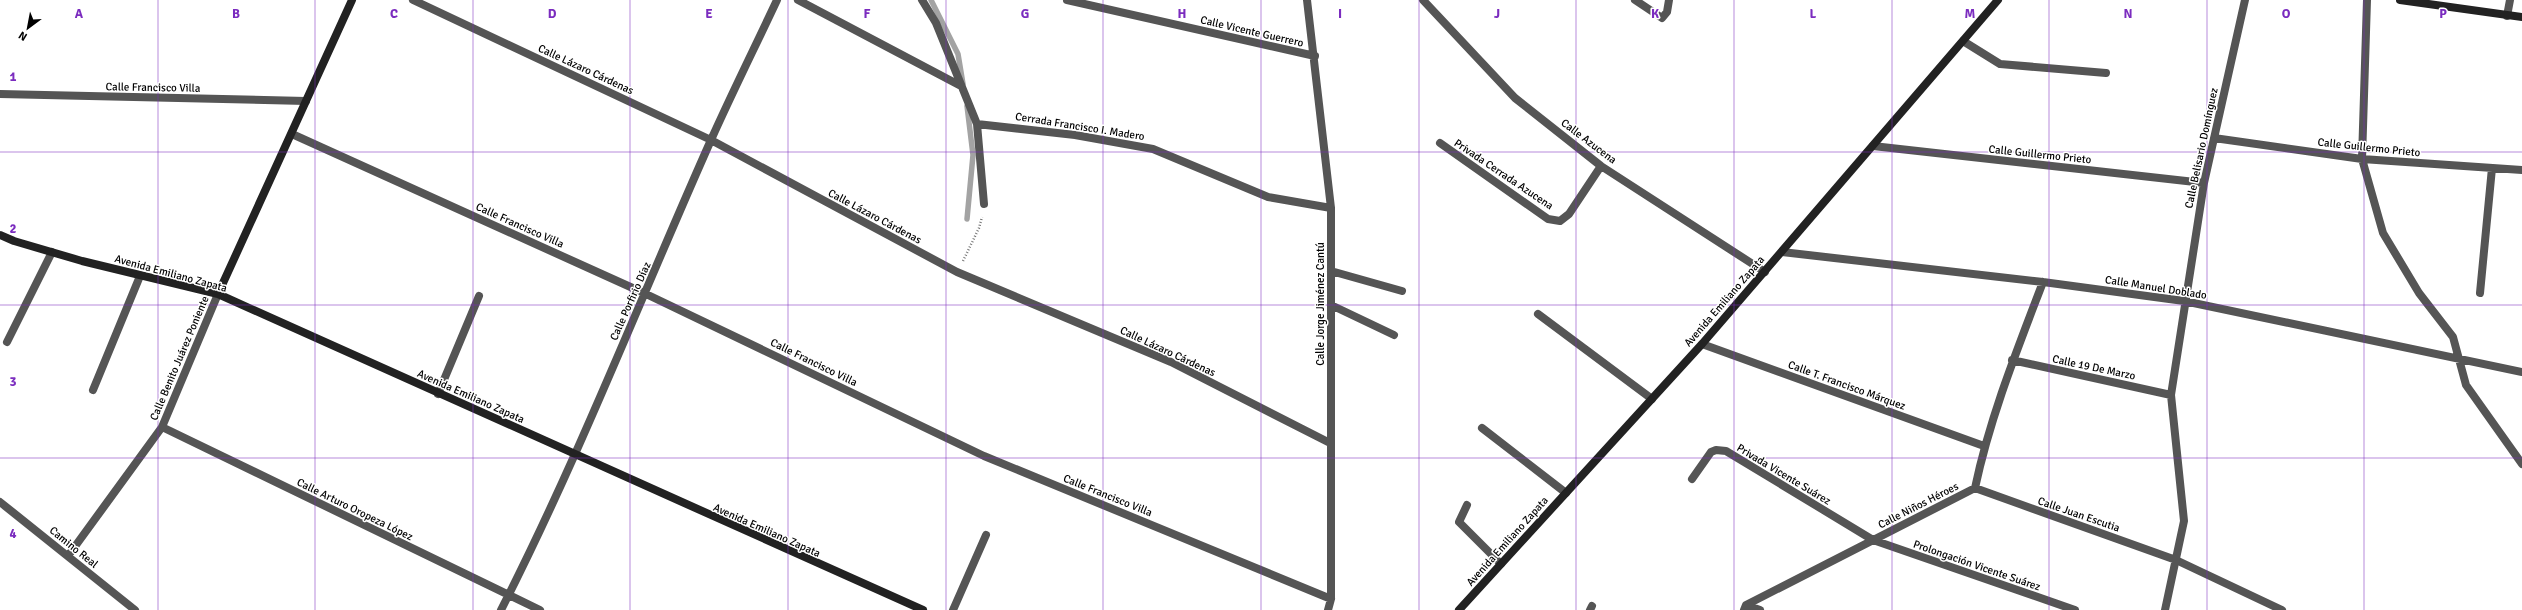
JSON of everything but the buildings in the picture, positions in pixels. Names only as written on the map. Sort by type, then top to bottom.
[{"type":"street","name":"Calle Benito Juárez Poniente","points":[[68,556],[162,427],[218,294],[352,0]]},
{"type":"street","name":"Calle Lázaro Cárdenas","points":[[413,0],[711,140],[957,272],[1171,362],[1330,443]]},
{"type":"street","name":"Calle Porfirio Díaz","points":[[501,610],[646,294],[711,140],[777,0]]},
{"type":"street","points":[[798,0],[961,86]]},
{"type":"street","points":[[922,0],[936,23],[961,86],[980,124],[984,204]]},
{"type":"street","name":"Calle Vicente Guerrero","points":[[1068,0],[1315,56]]},
{"type":"street","name":"Calle Jorge Jiménez Cantú","points":[[1307,0],[1315,56],[1331,208],[1331,599],[1328,610]]},
{"type":"street","name":"Calle Azucena","points":[[1423,0],[1515,98],[1601,166],[1765,272]]},
{"type":"street","points":[[1635,0],[1662,18],[1667,12],[1669,0]]},
{"type":"street","name":"Avenida Emiliano Zapata","points":[[1459,610],[1702,344],[1998,0]]},
{"type":"street","name":"Calle Belisario Domínguez","points":[[2165,610],[2184,521],[2171,395],[2184,301],[2204,183],[2245,0]]},
{"type":"street","points":[[2367,0],[2362,160],[2383,232],[2419,293],[2453,337],[2466,385],[2522,464]]},
{"type":"street","points":[[2400,0],[2522,17]]},
{"type":"street","points":[[2507,16],[2510,0]]},
{"type":"street","points":[[1963,40],[2000,64],[2106,74]]},
{"type":"street","name":"Calle Francisco Villa","points":[[0,94],[306,101]]},
{"type":"street","name":"Cerrada Francisco I. Madero","points":[[980,124],[1075,135],[1153,149],[1268,197],[1331,208]]},
{"type":"street","name":"Calle Francisco Villa","points":[[292,134],[646,294],[984,456],[1331,599]]},
{"type":"street","name":"Calle Guillermo Prieto","points":[[2214,138],[2362,160],[2522,170]]},
{"type":"street","name":"Privada Cerrada Azucena","points":[[1440,143],[1548,219],[1560,221],[1569,214],[1601,166]]},
{"type":"street","name":"Calle Guillermo Prieto","points":[[1873,146],[2204,183]]},
{"type":"street","points":[[2480,294],[2492,168]]},
{"type":"street","name":"Avenida Emiliano Zapata","points":[[0,235],[52,252],[140,276],[218,294],[438,394],[923,610]]},
{"type":"street","points":[[8,342],[52,252]]},
{"type":"street","name":"Calle Manuel Doblado","points":[[1782,252],[2043,282],[2184,301],[2522,372]]},
{"type":"street","points":[[1331,271],[1402,291]]},
{"type":"street","points":[[94,390],[140,276]]},
{"type":"street","name":"Calle Niños Héroes","points":[[1745,607],[1975,488],[1984,446],[2012,360],[2043,282]]},
{"type":"street","points":[[438,394],[479,296]]},
{"type":"street","points":[[1331,305],[1394,335]]},
{"type":"street","points":[[1538,314],[1652,399]]},
{"type":"street","name":"Calle T. Francisco Márquez","points":[[1702,344],[1984,446]]},
{"type":"street","name":"Calle 19 De Marzo","points":[[2012,360],[2171,395]]},
{"type":"street","name":"Calle Arturo Oropeza López","points":[[162,427],[540,610]]},
{"type":"street","points":[[1482,428],[1566,493]]},
{"type":"street","name":"Privada Vicente Suárez","points":[[1692,479],[1711,452],[1716,450],[1726,451],[1873,540]]},
{"type":"street","name":"Calle Juan Escutia","points":[[1975,488],[2176,560],[2282,610]]},
{"type":"street","name":"Camino Real","points":[[0,502],[135,610]]},
{"type":"street","points":[[1467,505],[1460,518],[1461,526],[1501,564]]},
{"type":"street","points":[[953,610],[986,535]]},
{"type":"street","name":"Prolongación Vicente Suárez","points":[[1873,540],[2075,610]]},
{"type":"street","points":[[1745,607],[1760,610]]},
{"type":"path","points":[[957,272],[979,228],[984,204]]},
{"type":"waterway","points":[[931,0],[958,54],[963,84]]},
{"type":"waterway","points":[[967,106],[973,155],[967,219]]}]
